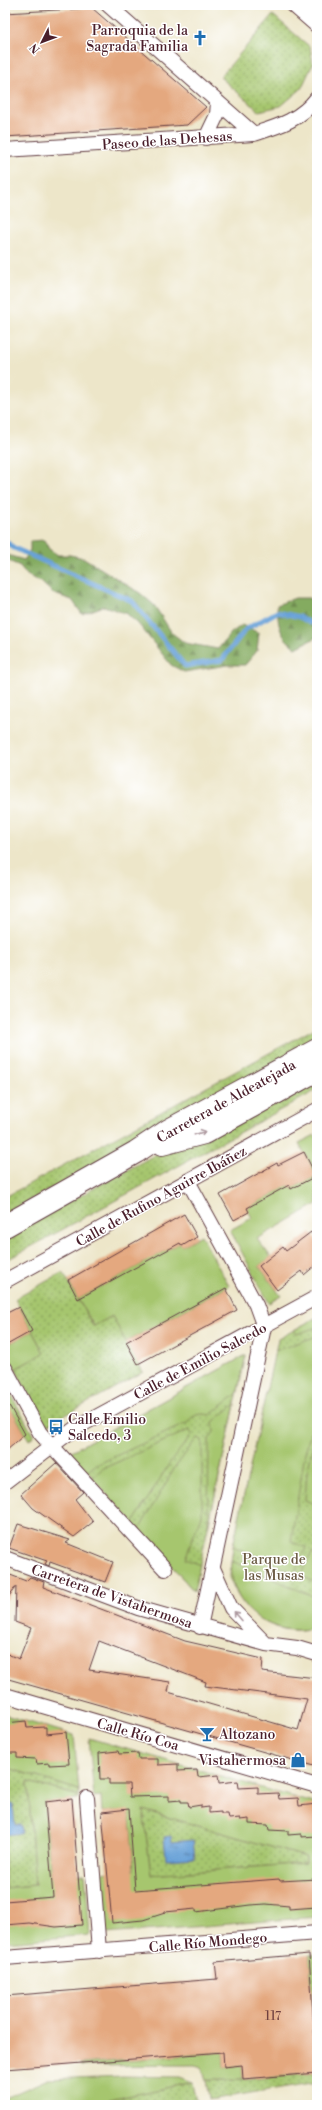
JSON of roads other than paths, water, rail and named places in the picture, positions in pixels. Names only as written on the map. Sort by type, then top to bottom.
[{"type":"main road","name":"Carretera de Aldeatejada","points":[[5,1226],[136,1152],[169,1141],[204,1133],[311,1062],[317,1050]]},
{"type":"street","points":[[108,5],[254,134]]},
{"type":"street","points":[[297,8],[315,5]]},
{"type":"street","points":[[297,8],[317,26]]},
{"type":"street","name":"Paseo de las Dehesas","points":[[5,150],[254,134],[285,125],[298,118],[317,98]]},
{"type":"street","points":[[206,138],[217,115],[218,102]]},
{"type":"street","name":"Calle de Rufino Aguirre Ibáñez","points":[[5,1281],[317,1110]]},
{"type":"street","points":[[188,1181],[256,1305],[264,1327],[200,1627]]},
{"type":"street","name":"Calle de Emilio Salcedo","points":[[5,1482],[51,1445],[74,1429],[317,1297]]},
{"type":"street","points":[[5,1368],[40,1433],[165,1569]]},
{"type":"street","name":"Carretera de Vistahermosa","points":[[5,1558],[138,1608],[200,1627],[266,1644],[298,1648],[317,1654]]},
{"type":"street","points":[[213,1568],[231,1608],[266,1644]]},
{"type":"street","name":"Carretera de Vistahermosa","points":[[298,1648],[317,1642]]},
{"type":"street","name":"Calle Río Coa","points":[[5,1695],[317,1786]]},
{"type":"street","points":[[87,1798],[99,1951]]},
{"type":"street","name":"Calle Río Mondego","points":[[5,1958],[317,1933]]},
{"type":"water","points":[[13,1804],[15,1825],[21,1825],[22,1833],[5,1835],[5,1805]]},
{"type":"water","points":[[171,1836],[172,1842],[193,1840],[195,1858],[166,1860],[164,1837]]},
{"type":"waterway","points":[[5,541],[14,548],[132,601],[185,666],[222,660],[246,629],[277,612],[300,617],[310,623],[317,619]]},
{"type":"place","name":"Parroquia de la Sagrada Familia","points":[[200,38]]},
{"type":"place","name":"Calle Emilio Salcedo, 3","points":[[56,1427]]},
{"type":"place","name":"Altozano","points":[[207,1734]]},
{"type":"place","name":"Vistahermosa","points":[[298,1760]]},
{"type":"park label","name":"Parque de las Musas","points":[[274,1568]]}]
